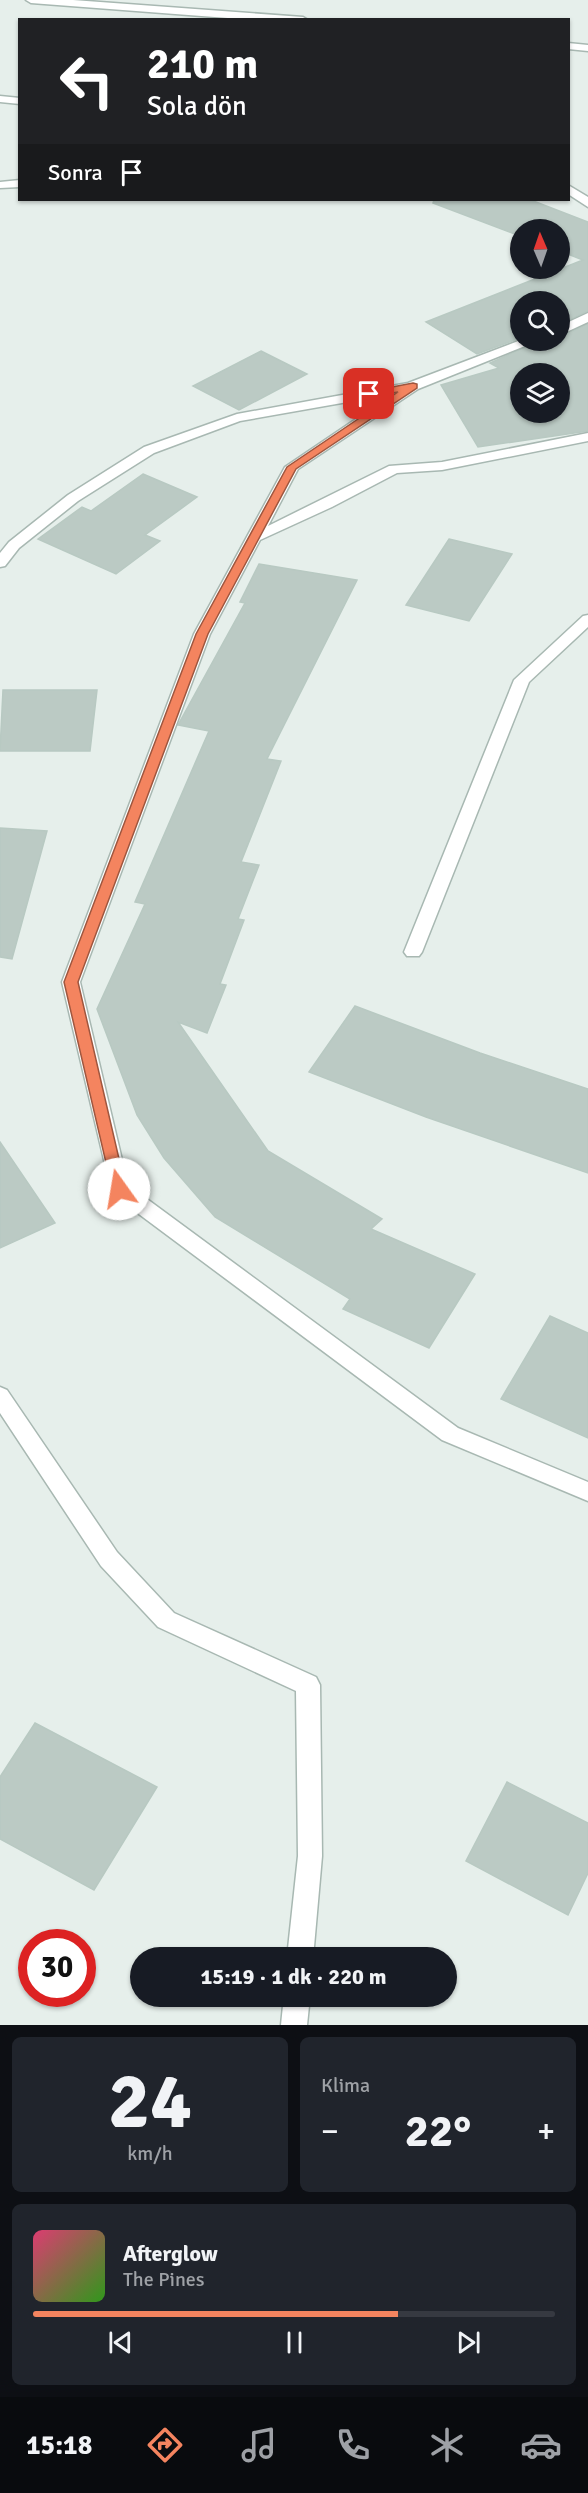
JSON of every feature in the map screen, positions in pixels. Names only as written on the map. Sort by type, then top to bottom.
[{"type":"street","points":[[31,0],[276,18]]},
{"type":"street","points":[[570,46],[588,48]]},
{"type":"street","points":[[0,99],[18,101]]},
{"type":"street","points":[[0,185],[18,183]]},
{"type":"street","points":[[570,190],[588,203]]},
{"type":"street","points":[[570,326],[588,317]]},
{"type":"street","points":[[0,563],[14,545],[73,498],[149,450],[237,418],[413,386],[510,349]]},
{"type":"street","points":[[413,386],[292,467],[202,634],[71,982],[119,1189],[450,1434],[588,1492]]},
{"type":"street","points":[[254,537],[327,504],[394,469],[442,466],[588,437]]},
{"type":"street","points":[[413,952],[522,680],[588,619]]},
{"type":"street","points":[[0,1396],[109,1559],[166,1620],[308,1685],[310,1856],[301,1947]]},
{"type":"street","points":[[294,2025],[296,2007]]},
{"type":"building","points":[[434,201],[534,201],[588,222],[588,311],[570,319],[570,291],[510,291],[510,342],[477,354],[426,322],[535,279],[570,279],[570,265],[583,260],[570,255],[570,219],[510,219],[510,232],[433,203]]},
{"type":"building","points":[[588,324],[588,431],[478,447],[441,385],[499,368],[490,363],[517,351],[570,351],[570,332]]},
{"type":"building","points":[[261,351],[307,374],[239,410],[193,386]]},
{"type":"building","points":[[143,474],[197,497],[145,535],[160,541],[116,574],[38,539],[82,507],[91,511]]},
{"type":"building","points":[[449,539],[512,554],[469,621],[406,605]]},
{"type":"building","points":[[259,564],[357,580],[267,759],[281,761],[241,862],[259,865],[238,919],[244,920],[220,984],[226,985],[207,1033],[178,1022],[268,1151],[382,1219],[371,1229],[475,1274],[429,1348],[343,1309],[350,1299],[215,1217],[164,1158],[137,1115],[97,1009],[145,904],[135,902],[209,731],[178,725],[245,603],[240,602]]},
{"type":"building","points":[[3,690],[97,690],[90,751],[0,751]]},
{"type":"building","points":[[0,828],[47,831],[12,959],[0,957]]},
{"type":"building","points":[[355,1006],[480,1053],[588,1089],[588,1173],[426,1117],[309,1072]]},
{"type":"building","points":[[0,1142],[55,1223],[0,1248]]},
{"type":"building","points":[[550,1316],[588,1333],[588,1438],[501,1399]]},
{"type":"building","points":[[35,1723],[157,1787],[94,1890],[0,1839],[0,1777]]},
{"type":"building","points":[[507,1782],[588,1823],[588,1873],[568,1915],[466,1861]]},
{"type":"route","points":[[119,1189],[71,982],[202,634],[292,467],[413,386],[369,394]]}]
